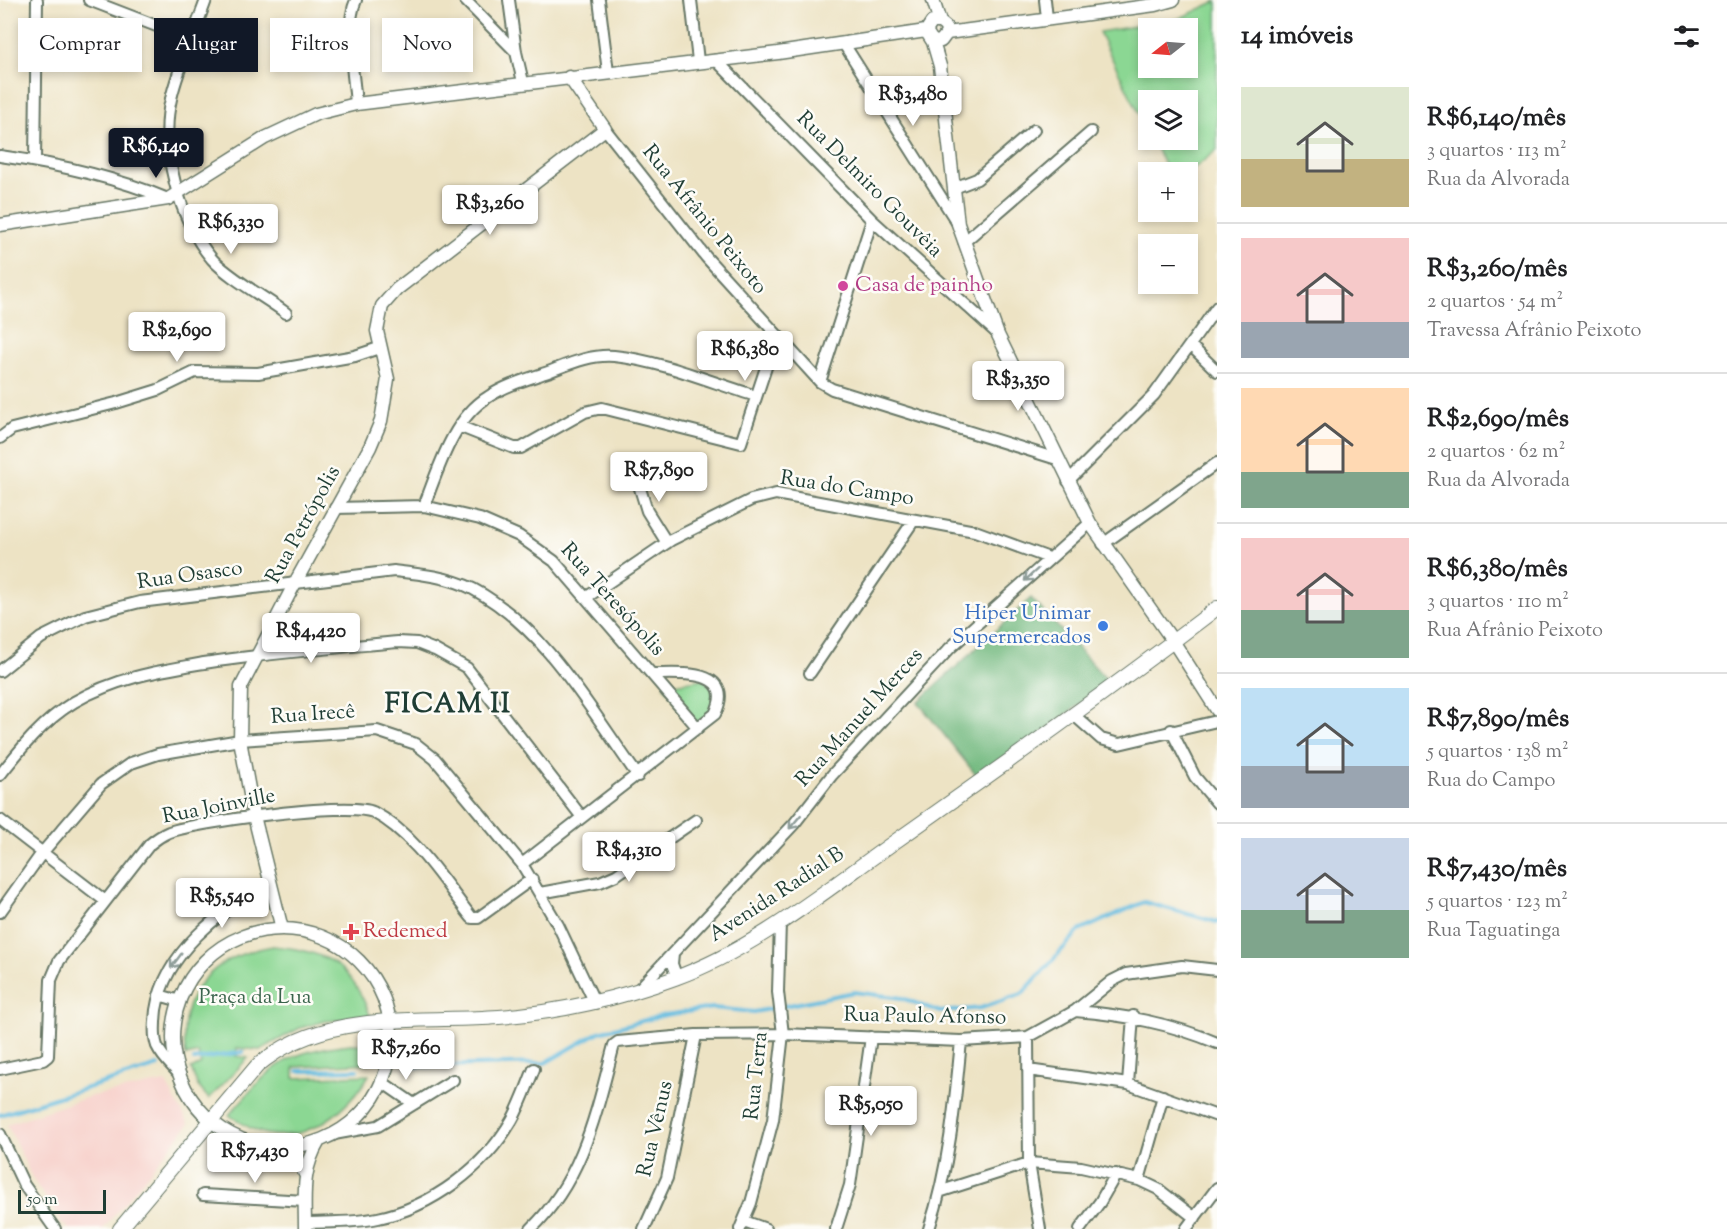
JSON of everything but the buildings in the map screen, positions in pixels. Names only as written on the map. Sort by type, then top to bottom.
[{"type":"main road","name":"Avenida Radial B","points":[[120,1229],[257,1066],[272,1053],[291,1043],[339,1026],[499,1017],[596,1002],[677,978],[715,960],[780,922],[1074,715],[1217,608]]},
{"type":"street","points":[[35,161],[37,0]]},
{"type":"street","points":[[89,0],[117,4],[154,22]]},
{"type":"street","points":[[200,18],[206,0]]},
{"type":"street","points":[[356,0],[352,10],[351,26],[356,104]]},
{"type":"street","points":[[465,0],[516,52]]},
{"type":"street","points":[[509,0],[516,52],[524,82]]},
{"type":"street","points":[[599,0],[608,72]]},
{"type":"street","points":[[691,0],[698,61]]},
{"type":"street","points":[[933,0],[958,224],[998,335],[1090,523],[1173,641],[1217,710]]},
{"type":"street","points":[[1046,0],[1047,18]]},
{"type":"street","points":[[0,225],[173,197],[265,138],[316,114],[356,104],[1155,5],[1173,0]]},
{"type":"street","points":[[844,44],[958,224]]},
{"type":"street","name":"Rua Delmiro Gouvêia","points":[[716,60],[872,220],[998,335]]},
{"type":"street","points":[[181,72],[171,99],[168,126],[173,197],[214,261],[286,313]]},
{"type":"street","name":"Rua Afrânio Peixoto","points":[[569,77],[605,129],[706,257],[776,337],[820,382],[832,389],[1057,459]]},
{"type":"street","name":"Rua Petrópolis","points":[[282,929],[254,816],[240,740],[241,687],[335,508],[370,447],[381,421],[388,379],[379,348],[379,317],[389,297],[605,129]]},
{"type":"street","points":[[954,188],[976,178],[1034,130]]},
{"type":"street","points":[[964,242],[1091,132]]},
{"type":"street","points":[[0,156],[35,161],[173,197]]},
{"type":"street","points":[[134,185],[145,203]]},
{"type":"street","points":[[820,382],[872,220]]},
{"type":"street","points":[[1068,480],[1154,394],[1191,346],[1217,307]]},
{"type":"street","points":[[461,427],[514,448],[521,448],[585,412],[602,408],[738,444],[744,441],[776,337]]},
{"type":"street","points":[[1191,346],[1217,371]]},
{"type":"street","points":[[0,438],[12,429],[158,390],[195,372],[258,373],[355,356],[379,348]]},
{"type":"street","points":[[424,506],[442,458],[476,405],[489,396],[587,358],[613,356],[645,362],[756,396]]},
{"type":"street","points":[[1103,544],[1217,464]]},
{"type":"street","points":[[634,469],[647,511],[667,543]]},
{"type":"street","name":"Rua do Campo","points":[[587,597],[667,543],[751,500],[776,494],[975,531],[1049,558]]},
{"type":"street","name":"Rua Teresópolis","points":[[335,508],[424,506],[480,519],[519,536],[554,561],[698,728]]},
{"type":"street","points":[[810,674],[915,520]]},
{"type":"street","name":"Rua Manuel Merces","points":[[639,990],[794,824],[832,775],[950,648],[1090,523]]},
{"type":"street","name":"Rua Osasco","points":[[0,671],[41,638],[85,616],[140,603],[296,581],[394,571],[432,575],[472,589],[516,618],[560,668],[638,776]]},
{"type":"street","points":[[0,775],[27,741],[49,720],[100,689],[126,677],[257,654],[398,642],[417,643],[467,668],[581,816]]},
{"type":"street","name":"Rua Teresópolis","points":[[522,864],[581,816],[638,776],[717,711],[718,693],[712,681],[698,674],[654,675]]},
{"type":"street","points":[[1074,715],[1109,743],[1119,744],[1217,721]]},
{"type":"street","points":[[1171,730],[1195,777],[1217,803]]},
{"type":"street","name":"Rua Irecê","points":[[0,912],[42,853],[100,784],[116,772],[158,754],[240,740],[377,731],[416,744],[435,759],[522,864],[540,893],[596,1002]]},
{"type":"street","name":"Rua Joinville","points":[[0,1069],[43,1060],[48,1056],[51,980],[59,961],[104,900],[159,837],[171,832],[254,816],[351,808],[370,811],[394,825],[417,848],[475,919],[532,879]]},
{"type":"street","points":[[0,820],[104,900]]},
{"type":"street","points":[[540,893],[600,882],[616,875],[696,820]]},
{"type":"street","points":[[180,1075],[156,1044],[154,1032],[159,995],[172,965],[189,945],[224,913],[270,885]]},
{"type":"street","name":"Rua Terra","points":[[742,1225],[773,1120],[783,1034],[778,992],[780,922]]},
{"type":"street","points":[[282,929],[307,932],[332,941],[353,955],[370,974],[383,997],[390,1022],[391,1053],[382,1082],[372,1101],[354,1120],[319,1141],[283,1146],[255,1143],[211,1121],[187,1092],[174,1051],[174,1026],[180,1001],[192,977],[216,952],[231,942],[255,932],[282,929]]},
{"type":"street","points":[[673,953],[672,963],[677,978]]},
{"type":"street","name":"Rua Paulo Afonso","points":[[531,1229],[560,1197],[579,1163],[592,1131],[614,1045],[618,1042],[696,1035],[783,1034],[961,1041],[1028,1037],[1075,1011],[1112,981],[1126,974],[1182,966],[1217,970]]},
{"type":"street","points":[[159,995],[180,1001]]},
{"type":"street","points":[[1075,1011],[1133,1016],[1180,1028],[1217,1043]]},
{"type":"street","points":[[1128,1084],[1133,1016]]},
{"type":"street","name":"Rua Vênus","points":[[644,1229],[667,1178],[696,1035]]},
{"type":"street","points":[[836,1229],[850,1185],[871,1036]]},
{"type":"street","points":[[1028,1037],[1029,1164],[1040,1229]]},
{"type":"street","points":[[929,1229],[942,1191],[961,1041]]},
{"type":"street","points":[[319,1141],[308,1159],[305,1175],[305,1226],[378,1218],[420,1203],[456,1181],[484,1158],[513,1119],[534,1069]]},
{"type":"street","points":[[1028,1070],[1128,1084],[1217,1116]]},
{"type":"street","points":[[334,1134],[378,1126],[453,1080]]},
{"type":"street","points":[[382,1082],[414,1104]]},
{"type":"street","points":[[1139,1180],[1162,1096]]},
{"type":"street","points":[[0,1134],[24,1185],[55,1229]]},
{"type":"street","points":[[283,1146],[302,1163],[305,1175]]},
{"type":"street","points":[[942,1191],[1029,1164],[1081,1167],[1139,1180],[1158,1189],[1195,1218]]},
{"type":"street","points":[[1080,1229],[1100,1202],[1116,1174]]},
{"type":"street","points":[[1186,1229],[1217,1188]]},
{"type":"street","points":[[203,1195],[305,1201]]},
{"type":"street","points":[[742,1225],[766,1229]]},
{"type":"shaded area","points":[[165,1082],[189,1124],[103,1229],[69,1229],[62,1223],[32,1178],[7,1124],[92,1096]]},
{"type":"green space","points":[[1217,1],[1217,150],[1198,165],[1198,162],[1163,162],[1157,150],[1198,150],[1198,90],[1138,90],[1138,112],[1099,32],[1138,26],[1138,78],[1198,78],[1198,18],[1180,18]]},
{"type":"green space","points":[[1031,598],[1109,682],[980,780],[918,702]]},
{"type":"green space","points":[[702,679],[714,687],[717,699],[714,713],[698,726],[664,686]]},
{"type":"green space","name":"Praça da Lua","points":[[273,946],[309,952],[336,964],[355,985],[371,1018],[326,1021],[300,1028],[260,1050],[237,1048],[236,1056],[248,1058],[209,1099],[198,1086],[191,1069],[201,1064],[198,1053],[186,1056],[184,1033],[187,1013],[193,996],[216,968],[233,958]]},
{"type":"green space","name":"Praça da Lua","points":[[351,1044],[376,1045],[371,1063],[294,1067],[294,1078],[369,1075],[351,1100],[327,1120],[313,1128],[283,1135],[257,1131],[229,1115],[257,1084],[281,1064],[309,1051]]},
{"type":"waterway","points":[[407,1067],[545,1063],[599,1032],[665,1015],[713,1008],[754,1012],[854,992],[902,998],[940,1012],[981,1008],[1022,994],[1079,931],[1144,902],[1217,922]]},
{"type":"waterway","points":[[194,1060],[243,1052]]},
{"type":"waterway","points":[[0,1115],[158,1066]]},
{"type":"waterway","points":[[298,1071],[357,1070]]},
{"type":"place","name":"Casa de painho","points":[[843,286]]},
{"type":"place","name":"Hiper Unimar Supermercados","points":[[1103,626]]},
{"type":"place","name":"Redemed","points":[[351,932]]},
{"type":"district","name":"FICAM II","points":[[448,705]]}]
